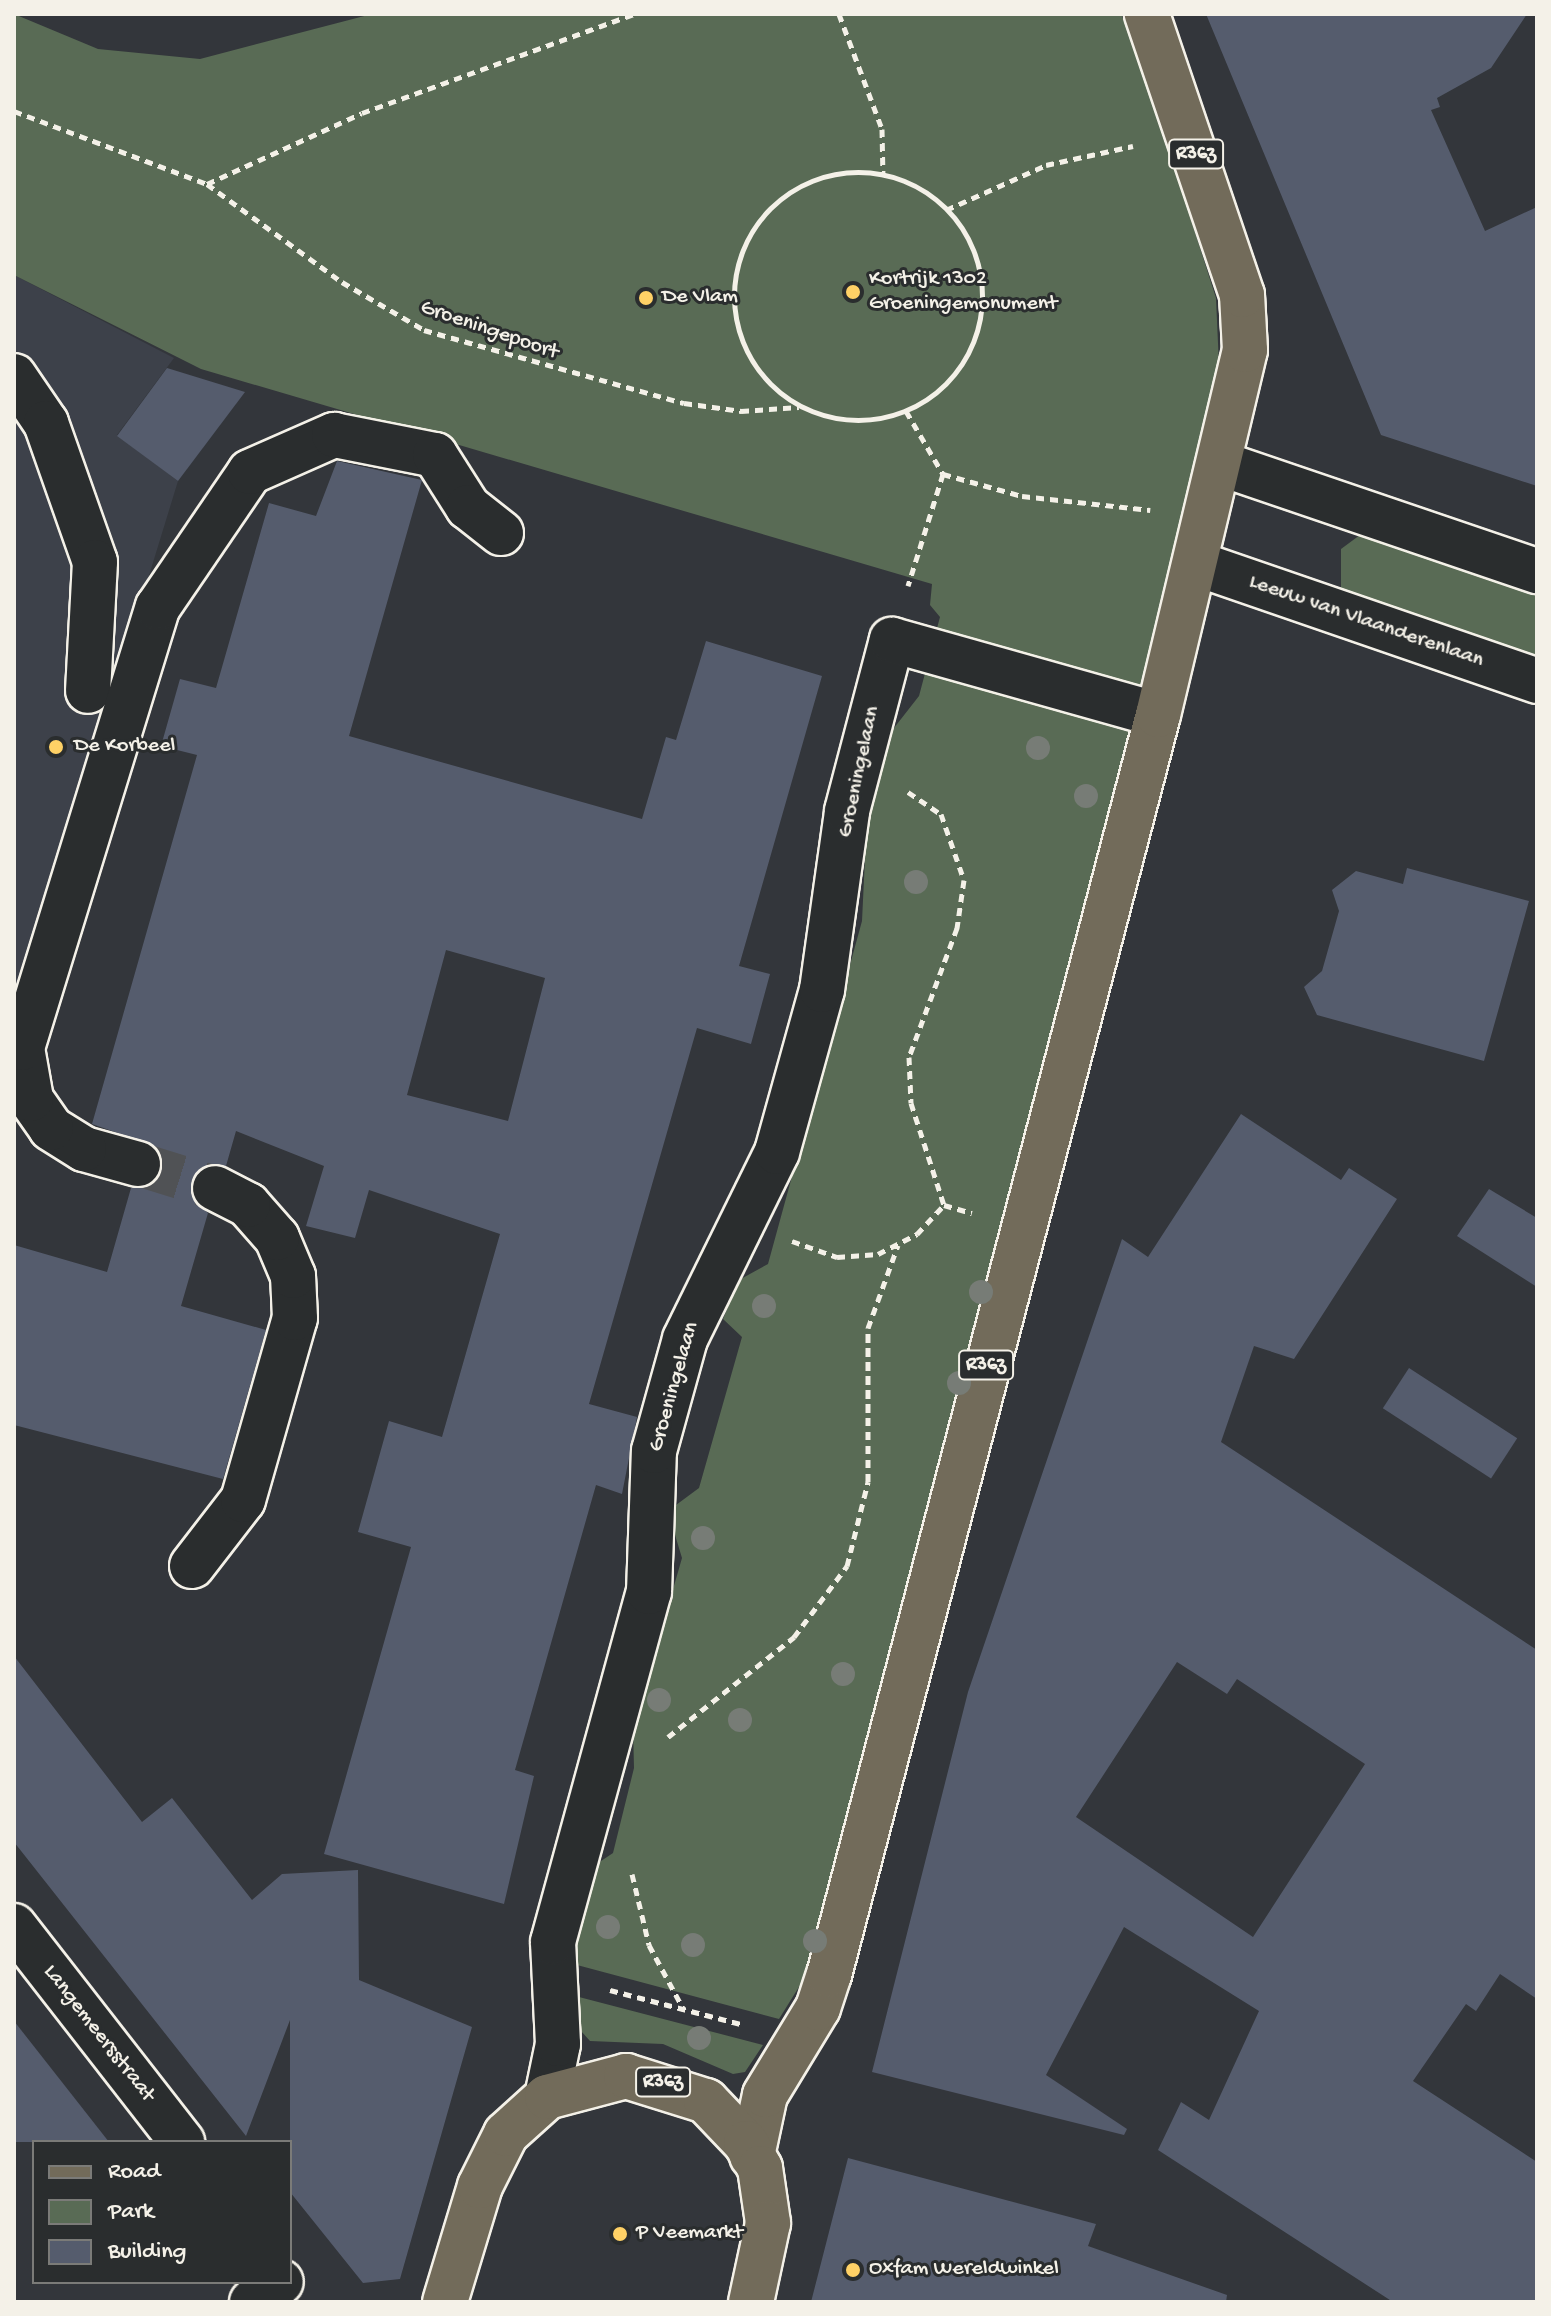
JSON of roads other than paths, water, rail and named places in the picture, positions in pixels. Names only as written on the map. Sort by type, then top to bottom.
[{"type":"main road","name":"R36z","points":[[751,2302],[768,2223],[752,2156],[765,2095],[800,2040],[829,1975],[1158,715],[1219,463],[1246,322],[1189,135],[1147,14]]},
{"type":"main road","name":"R36z","points":[[445,2302],[491,2159],[547,2097],[600,2078],[653,2079],[706,2101],[752,2156]]},
{"type":"street","points":[[14,376],[46,423],[95,562],[88,691]]},
{"type":"street","points":[[138,1164],[84,1149],[51,1128],[31,1099],[22,1048],[158,607],[250,472],[334,435],[435,455],[468,507],[501,533]]},
{"type":"street","points":[[1219,463],[1537,571]]},
{"type":"street","name":"Leeuw van Vlaanderenlaan","points":[[1195,563],[1537,681]]},
{"type":"street","name":"Groeningelaan","points":[[547,2097],[558,2044],[551,1975],[559,1908],[649,1592],[654,1451],[685,1339],[750,1216],[777,1152],[822,990],[854,775],[892,640],[1158,715]]},
{"type":"street","points":[[192,1566],[243,1500],[295,1318],[293,1276],[277,1238],[248,1205],[215,1188]]},
{"type":"street","name":"Langemeersstraat","points":[[14,1926],[180,2140]]},
{"type":"street","points":[[292,2282],[308,2302]]},
{"type":"street","points":[[252,2302],[278,2284]]},
{"type":"tunnel","points":[[138,1164],[215,1188]]},
{"type":"place","name":"Kortrijk 1302 Groeningemonument","points":[[853,292]]},
{"type":"place","name":"De Vlam","points":[[646,298]]},
{"type":"place","name":"De Korbeel","points":[[56,747]]},
{"type":"place","name":"P Veemarkt","points":[[620,2234]]},
{"type":"place","name":"Oxfam Wereldwinkel","points":[[853,2270]]}]
